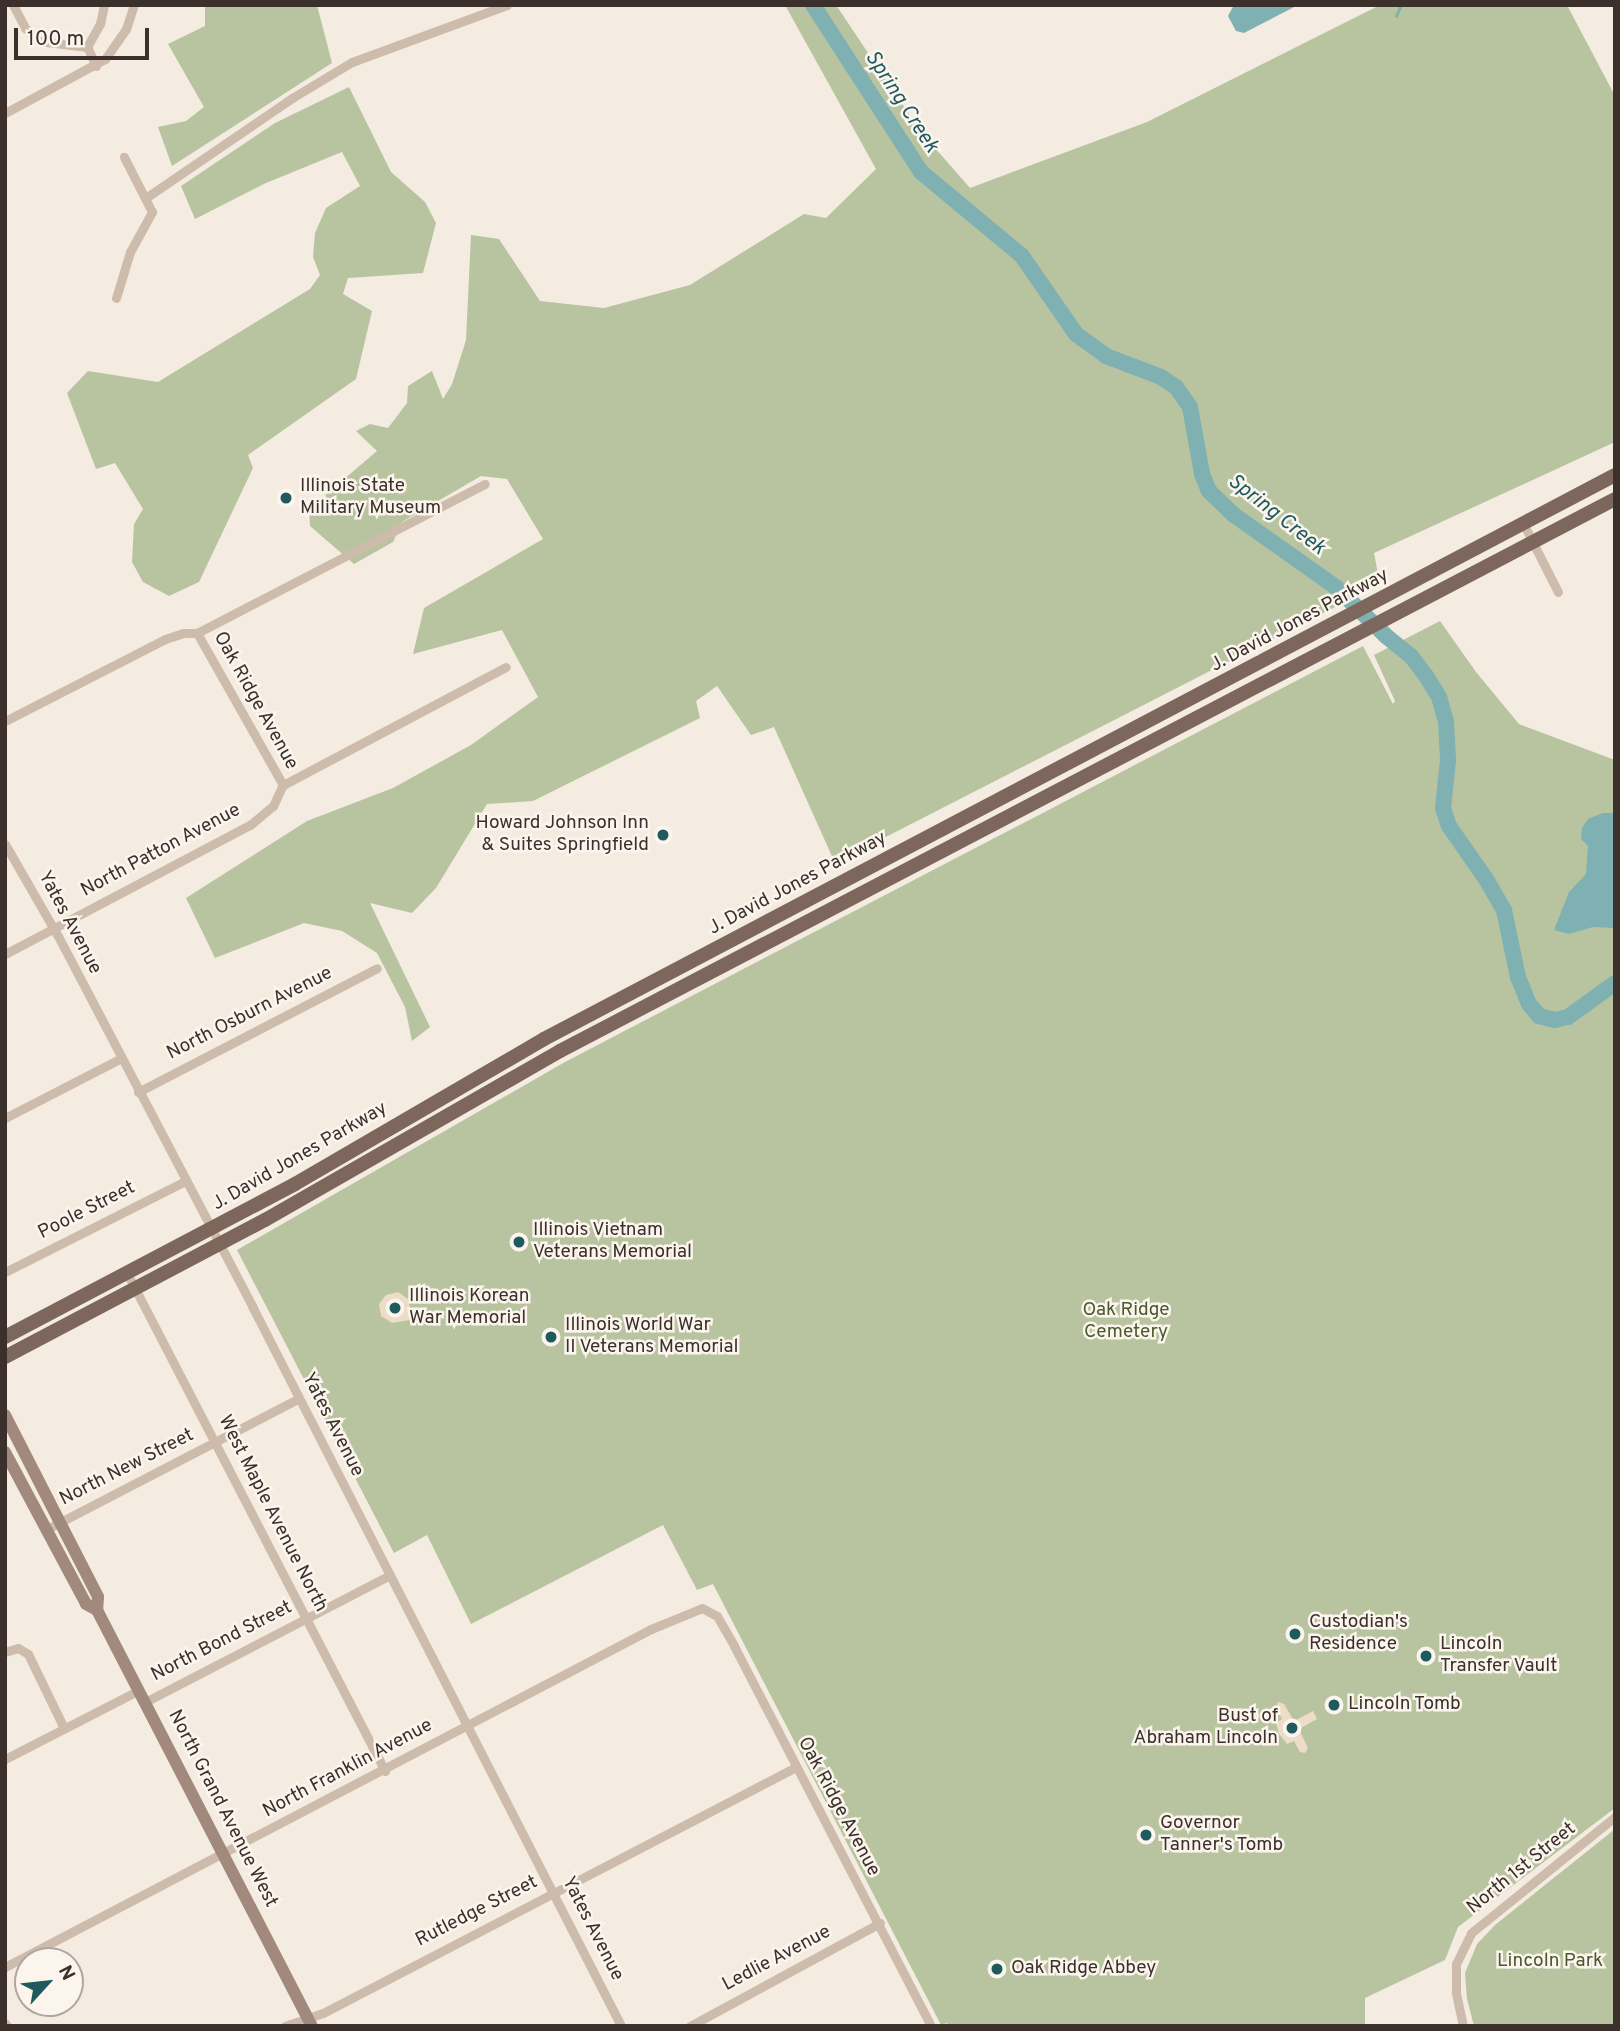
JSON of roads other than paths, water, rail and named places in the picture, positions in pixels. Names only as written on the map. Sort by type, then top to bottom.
[{"type":"main road","name":"J. David Jones Parkway","points":[[6,1336],[211,1230],[329,1165],[544,1039],[1615,475]]},
{"type":"main road","name":"J. David Jones Parkway","points":[[11,1354],[218,1245],[560,1051],[1615,499]]},
{"type":"main road","points":[[5,1364],[11,1354]]},
{"type":"main road","name":"North Grand Avenue West","points":[[5,1415],[98,1597],[97,1609],[310,2021]]},
{"type":"main road","name":"North Grand Avenue West","points":[[5,1452],[86,1604],[97,1609]]},
{"type":"street","points":[[13,5],[25,28],[39,41],[87,47]]},
{"type":"street","points":[[87,47],[100,24],[104,5]]},
{"type":"street","points":[[5,113],[106,60],[118,43],[134,5]]},
{"type":"street","points":[[147,197],[292,98],[352,62],[507,5]]},
{"type":"street","points":[[87,47],[96,66]]},
{"type":"street","points":[[116,298],[130,252],[152,212],[147,197],[124,157]]},
{"type":"street","points":[[5,721],[165,639],[183,633],[197,633],[485,484]]},
{"type":"street","points":[[1524,525],[1558,592]]},
{"type":"street","name":"Oak Ridge Avenue","points":[[197,633],[283,785]]},
{"type":"street","name":"North Patton Avenue","points":[[5,954],[250,825],[273,806],[283,785],[426,712],[506,667]]},
{"type":"street","name":"Yates Avenue","points":[[5,844],[53,928],[211,1230],[621,2026]]},
{"type":"street","name":"North Osburn Avenue","points":[[138,1092],[377,968]]},
{"type":"street","points":[[5,1118],[121,1058]]},
{"type":"street","name":"Poole Street","points":[[5,1272],[185,1181]]},
{"type":"street","name":"West Maple Avenue North","points":[[127,1273],[385,1771]]},
{"type":"street","name":"North New Street","points":[[46,1530],[298,1399]]},
{"type":"street","name":"North Bond Street","points":[[5,1759],[64,1728],[142,1696],[306,1618],[390,1575]]},
{"type":"street","name":"North Franklin Avenue","points":[[5,1967],[385,1771],[671,1619],[696,1609],[709,1610]]},
{"type":"street","name":"Oak Ridge Avenue","points":[[709,1610],[717,1616],[734,1646],[880,1923],[931,2026]]},
{"type":"street","points":[[5,1652],[18,1648],[27,1654],[64,1728]]},
{"type":"street","name":"Rutledge Street","points":[[285,2026],[310,2021],[796,1767]]},
{"type":"street","name":"North 1st Street","points":[[1463,2026],[1456,1992],[1458,1954],[1471,1933],[1615,1817]]},
{"type":"street","name":"Ledlie Avenue","points":[[691,2026],[880,1923]]},
{"type":"water","points":[[1234,5],[1298,5],[1244,33],[1236,31],[1228,16]]},
{"type":"water","points":[[1603,813],[1615,813],[1615,928],[1593,927],[1569,934],[1554,930],[1569,892],[1586,874],[1588,846],[1581,839],[1582,828],[1588,819]]},
{"type":"waterway","name":"Spring Creek","points":[[813,5],[921,172],[1022,256],[1076,334],[1106,356],[1161,377],[1176,387],[1190,407],[1202,474],[1209,491],[1234,515],[1337,588],[1386,636],[1411,656],[1426,676],[1439,697],[1446,721],[1448,760],[1443,808],[1449,826],[1504,910],[1518,977],[1529,1004],[1539,1016],[1555,1020],[1568,1017],[1615,983]]},
{"type":"waterway","points":[[1396,16],[1401,5]]},
{"type":"place","name":"Illinois State Military Museum","points":[[286,498]]},
{"type":"place","name":"Howard Johnson Inn & Suites Springfield","points":[[663,835]]},
{"type":"place","name":"Illinois Vietnam Veterans Memorial","points":[[519,1242]]},
{"type":"place","name":"Illinois Korean War Memorial","points":[[395,1308]]},
{"type":"place","name":"Illinois World War II Veterans Memorial","points":[[551,1337]]},
{"type":"place","name":"Custodian's Residence","points":[[1295,1634]]},
{"type":"place","name":"Lincoln Transfer Vault","points":[[1426,1656]]},
{"type":"place","name":"Lincoln Tomb","points":[[1334,1705]]},
{"type":"place","name":"Bust of Abraham Lincoln","points":[[1292,1728]]},
{"type":"place","name":"Governor Tanner's Tomb","points":[[1146,1835]]},
{"type":"place","name":"Oak Ridge Abbey","points":[[997,1969]]},
{"type":"park label","name":"Oak Ridge Cemetery","points":[[1126,1322]]},
{"type":"park label","name":"Lincoln Park","points":[[1550,1962]]}]
